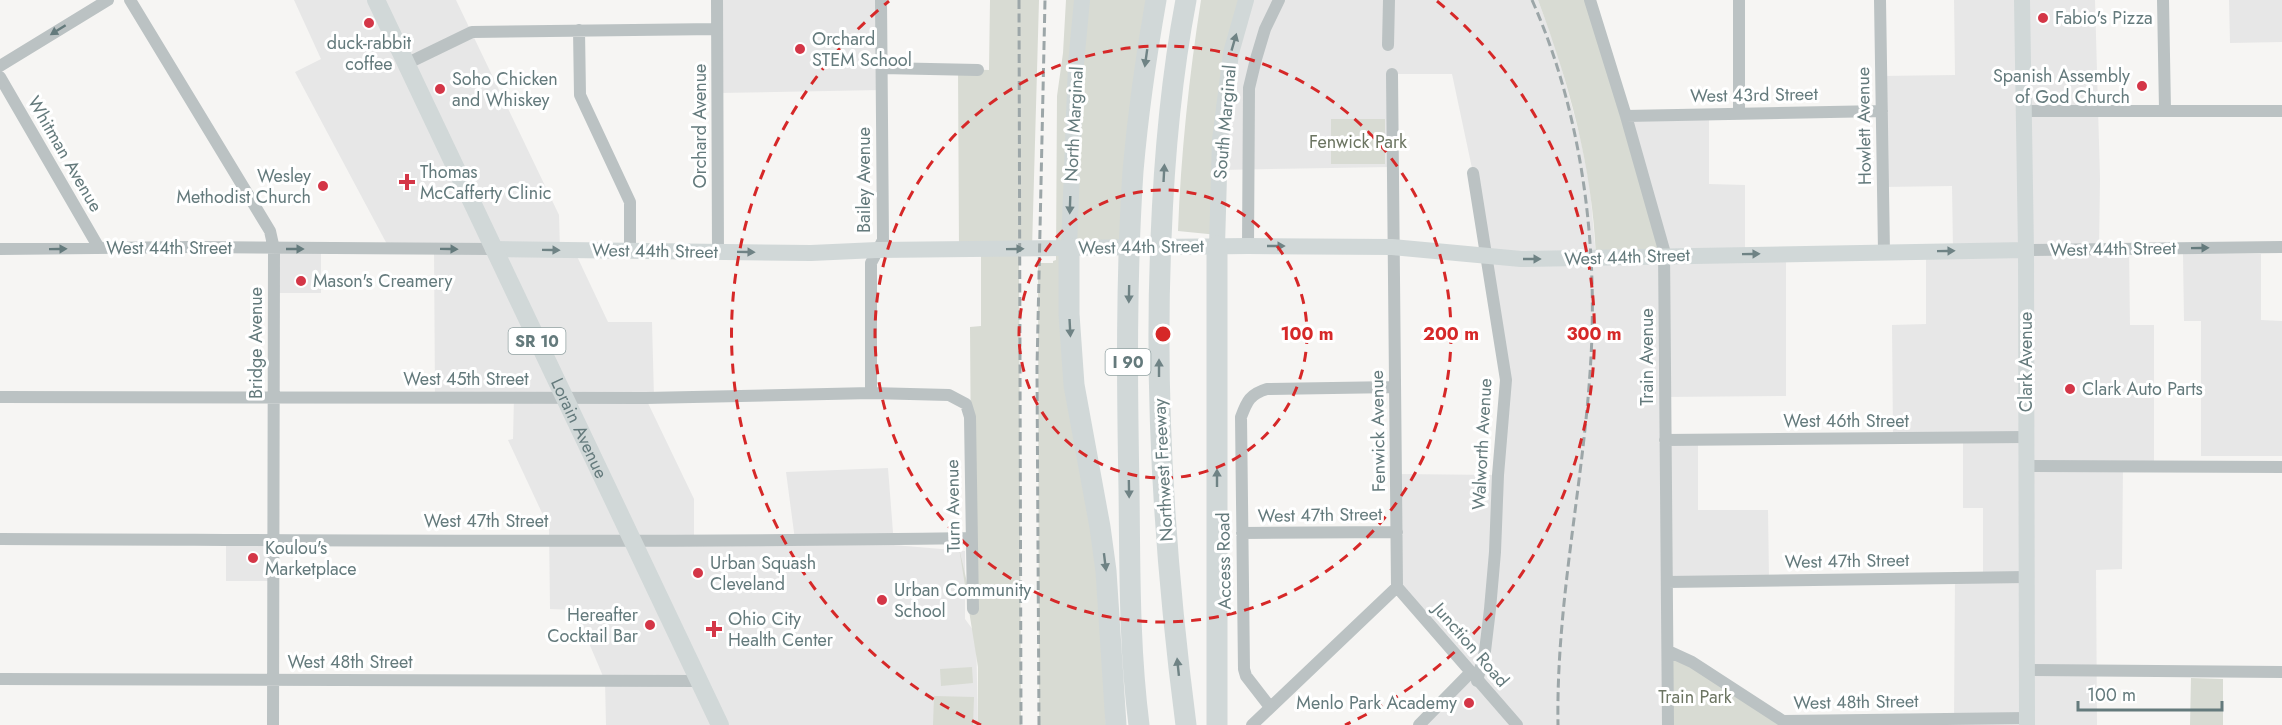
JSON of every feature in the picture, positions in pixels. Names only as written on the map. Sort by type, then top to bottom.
[{"type":"highway","name":"Northwest Freeway","points":[[1139,725],[1134,693],[1131,604],[1129,248],[1138,120],[1156,0]]},
{"type":"highway","name":"Northwest Freeway","points":[[1186,0],[1164,168],[1158,295],[1161,469],[1174,622],[1186,725]]},
{"type":"highway","points":[[1217,246],[1217,725]]},
{"type":"highway","points":[[1059,249],[1069,314],[1074,385],[1106,571],[1116,725]]},
{"type":"main road","name":"Lorain Avenue","points":[[376,0],[408,63],[493,249],[720,725]]},
{"type":"street","points":[[0,66],[108,0]]},
{"type":"street","name":"Bridge Avenue","points":[[130,0],[256,206],[270,231],[274,249],[273,725]]},
{"type":"street","name":"Orchard Avenue","points":[[717,0],[718,252]]},
{"type":"street","name":"Bailey Avenue","points":[[871,393],[871,263],[883,240],[881,0]]},
{"type":"street","name":"North Marginal","points":[[1059,249],[1082,0]]},
{"type":"street","name":"South Marginal","points":[[1217,246],[1220,140],[1231,52],[1246,0]]},
{"type":"street","points":[[1248,246],[1249,88],[1265,29],[1279,0]]},
{"type":"street","points":[[1388,45],[1389,0]]},
{"type":"street","name":"Train Avenue","points":[[1590,0],[1664,250],[1668,725]]},
{"type":"street","points":[[1739,0],[1739,113]]},
{"type":"street","name":"Howlett Avenue","points":[[1880,0],[1884,252]]},
{"type":"street","name":"Clark Avenue","points":[[2022,0],[2026,250],[2028,722]]},
{"type":"street","points":[[2163,0],[2165,110]]},
{"type":"street","points":[[408,63],[472,32],[717,29]]},
{"type":"street","points":[[579,30],[580,95],[630,202],[630,251]]},
{"type":"street","points":[[882,68],[978,70]]},
{"type":"street","name":"Fenwick Avenue","points":[[1392,74],[1397,587]]},
{"type":"street","name":"Whitman Avenue","points":[[0,77],[99,248]]},
{"type":"street","name":"West 43rd Street","points":[[1626,116],[1882,111]]},
{"type":"street","points":[[2024,111],[2282,111]]},
{"type":"street","name":"Walworth Avenue","points":[[1419,725],[1474,676],[1485,651],[1491,609],[1506,380],[1473,173]]},
{"type":"street","name":"West 44th Street","points":[[0,249],[493,249],[811,253],[877,250],[1248,246],[1392,247],[1521,259],[2282,247]]},
{"type":"street","name":"Access Road","points":[[1270,707],[1246,676],[1244,669],[1241,417],[1252,395],[1267,389],[1395,387]]},
{"type":"street","name":"West 45th Street","points":[[0,396],[646,398],[871,393],[949,395],[966,404]]},
{"type":"street","name":"Turn Avenue","points":[[966,404],[970,417],[973,609]]},
{"type":"street","name":"West 46th Street","points":[[1665,440],[2027,437]]},
{"type":"street","points":[[2027,466],[2282,467]]},
{"type":"street","name":"West 47th Street","points":[[1242,533],[1397,532]]},
{"type":"street","name":"West 47th Street","points":[[0,539],[761,541],[972,538]]},
{"type":"street","name":"West 47th Street","points":[[1667,582],[2027,577]]},
{"type":"street","points":[[1252,725],[1397,587]]},
{"type":"street","name":"Junction Road","points":[[1397,587],[1517,725]]},
{"type":"street","name":"West 48th Street","points":[[1668,651],[1692,662],[1783,721],[2028,722]]},
{"type":"street","points":[[2027,670],[2282,672]]},
{"type":"street","name":"West 48th Street","points":[[0,679],[700,681]]},
{"type":"shaded area","points":[[294,0],[456,0],[559,215],[560,250],[574,250],[608,322],[652,322],[654,398],[646,399],[694,499],[694,540],[795,540],[786,472],[888,468],[894,545],[965,551],[965,619],[976,634],[978,725],[606,725],[605,681],[575,610],[550,609],[549,528],[508,440],[513,439],[514,397],[435,397],[434,249],[389,248],[295,72],[321,59]]},
{"type":"shaded area","name":"Orchard STEM School","points":[[717,0],[881,0],[882,90],[718,93]]},
{"type":"shaded area","points":[[1246,0],[1538,0],[1558,54],[1581,141],[1590,187],[1596,258],[1626,116],[1709,114],[1709,184],[1745,185],[1745,254],[1786,253],[1786,396],[1665,397],[1665,440],[1698,440],[1698,510],[1768,510],[1769,578],[1667,580],[1668,725],[1419,725],[1470,672],[1397,587],[1398,474],[1498,475],[1506,380],[1473,173],[1452,74],[1392,74],[1392,167],[1219,170]]},
{"type":"shaded area","points":[[1954,0],[2095,0],[2100,179],[2099,250],[2129,250],[2130,325],[2154,325],[2154,467],[2123,467],[2122,569],[2096,570],[2097,725],[1942,725],[1954,719],[1955,578],[1983,578],[1983,508],[1963,508],[1963,438],[1893,438],[1892,325],[1926,324],[1926,251],[1953,251],[1952,186],[1883,187],[1881,76],[1955,75]]},
{"type":"shaded area","points":[[2229,0],[2282,0],[2282,42],[2230,43]]},
{"type":"shaded area","points":[[274,249],[321,249],[321,293],[274,293]]},
{"type":"shaded area","points":[[2183,254],[2261,254],[2261,320],[2282,321],[2282,456],[2201,456],[2201,321],[2184,321]]},
{"type":"shaded area","points":[[226,539],[275,539],[274,581],[226,581]]},
{"type":"green space","points":[[990,0],[1039,0],[1032,249],[1019,250],[1021,725],[978,725],[978,667],[959,548],[972,604],[970,327],[981,326],[981,250],[959,250],[958,69],[989,70]]},
{"type":"green space","points":[[1066,0],[1075,0],[1066,153],[1088,505],[1098,577],[1106,725],[1039,725],[1038,263],[1053,263],[1056,260],[1057,96],[1063,53]]},
{"type":"green space","points":[[1082,0],[1156,0],[1129,248],[1069,248]]},
{"type":"green space","points":[[1201,0],[1246,0],[1231,53],[1218,235],[1178,231],[1186,115]]},
{"type":"green space","points":[[1538,0],[1589,0],[1664,250],[1596,258],[1590,192],[1578,127],[1560,63]]},
{"type":"green space","name":"Fenwick Park","points":[[1331,119],[1385,119],[1385,164],[1331,164]]},
{"type":"green space","name":"Train Park","points":[[1668,651],[1799,725],[1668,725]]},
{"type":"green space","points":[[972,667],[973,683],[941,686],[940,669]]},
{"type":"green space","points":[[2191,678],[2223,679],[2223,725],[2190,725]]},
{"type":"green space","points":[[934,696],[974,697],[973,725],[933,725]]},
{"type":"railway","points":[[1019,0],[1021,725]]},
{"type":"railway","points":[[1039,725],[1037,368],[1045,0]]},
{"type":"railway","points":[[1532,0],[1550,44],[1575,136],[1589,231],[1592,279],[1590,373],[1565,592],[1558,681],[1558,725]]},
{"type":"place","name":"Fabio's Pizza","points":[[2043,18]]},
{"type":"place","name":"duck-rabbit coffee","points":[[369,23]]},
{"type":"place","name":"Orchard STEM School","points":[[800,49]]},
{"type":"place","name":"Spanish Assembly of God Church","points":[[2142,86]]},
{"type":"place","name":"Soho Chicken and Whiskey","points":[[440,89]]},
{"type":"place","name":"Thomas McCafferty Clinic","points":[[407,182]]},
{"type":"place","name":"Wesley Methodist Church","points":[[323,186]]},
{"type":"place","name":"Mason's Creamery","points":[[301,281]]},
{"type":"place","name":"Clark Auto Parts","points":[[2070,389]]},
{"type":"place","name":"Koulou's Marketplace","points":[[253,558]]},
{"type":"place","name":"Urban Squash Cleveland","points":[[698,573]]},
{"type":"place","name":"Urban Community School","points":[[882,600]]},
{"type":"place","name":"Hereafter Cocktail Bar","points":[[650,625]]},
{"type":"place","name":"Ohio City Health Center","points":[[714,629]]},
{"type":"place","name":"Menlo Park Academy","points":[[1469,703]]}]
